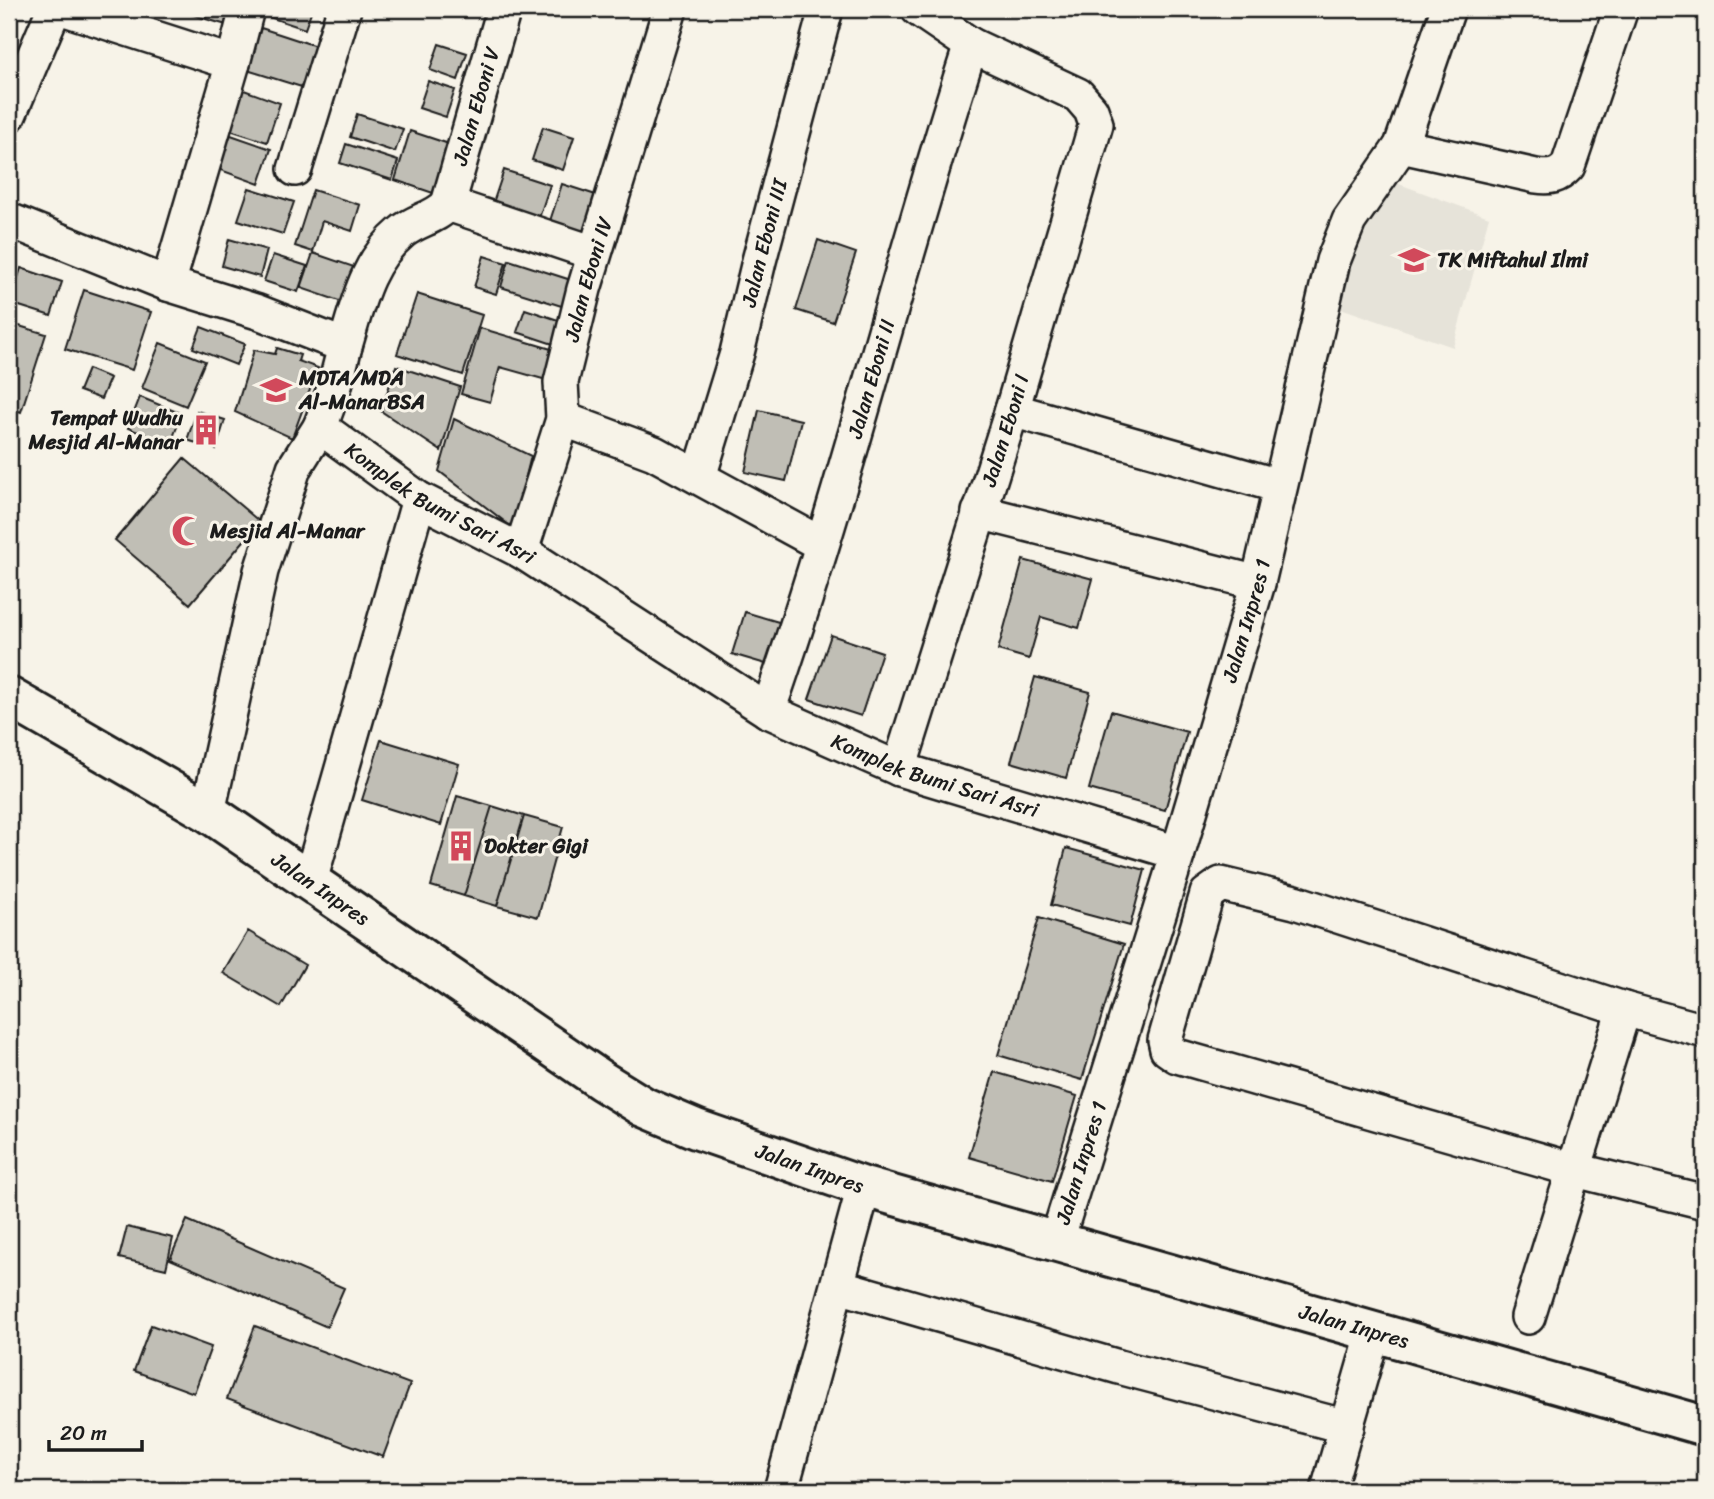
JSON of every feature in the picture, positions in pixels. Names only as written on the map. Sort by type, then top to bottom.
[{"type":"main road","name":"Jalan Inpres","points":[[9,697],[208,811],[644,1107],[696,1129],[864,1187],[1705,1426]]},
{"type":"street","points":[[9,115],[54,9]]},
{"type":"street","points":[[65,9],[233,63]]},
{"type":"street","points":[[168,284],[247,9]]},
{"type":"street","points":[[295,169],[344,9]]},
{"type":"street","name":"Jalan Eboni V","points":[[448,204],[503,9]]},
{"type":"street","name":"Jalan Eboni IV","points":[[521,551],[563,419],[561,382],[594,253],[670,9]]},
{"type":"street","name":"Jalan Eboni III","points":[[699,477],[737,353],[758,261],[823,30],[826,9]]},
{"type":"street","name":"Jalan Inpres 1","points":[[1056,1243],[1178,853],[1258,583],[1333,261],[1349,221],[1401,146],[1448,9]]},
{"type":"street","points":[[1401,146],[1536,176],[1551,178],[1562,172],[1568,166],[1621,9]]},
{"type":"street","points":[[927,11],[971,45]]},
{"type":"street","name":"Jalan Eboni I","points":[[899,769],[1012,410],[1094,140],[1096,124],[1091,110],[1078,95],[971,45]]},
{"type":"street","name":"Jalan Eboni II","points":[[768,711],[821,544],[919,208],[971,45]]},
{"type":"street","points":[[208,811],[261,571],[294,468],[320,427],[334,389],[345,346],[374,260],[403,230],[442,211],[448,204],[594,253]]},
{"type":"street","points":[[9,220],[168,284],[258,312],[345,346]]},
{"type":"street","points":[[1012,410],[1279,486]]},
{"type":"street","points":[[563,419],[644,449],[821,544]]},
{"type":"street","name":"Komplek Bumi Sari Asri","points":[[320,427],[419,499],[521,551],[768,711],[899,769],[1178,853]]},
{"type":"street","points":[[310,881],[419,499]]},
{"type":"street","points":[[979,512],[1258,583]]},
{"type":"street","points":[[1705,1031],[1624,1009],[1295,902],[1221,884],[1207,894],[1165,1040],[1167,1049],[1177,1056],[1575,1170],[1705,1202]]},
{"type":"street","points":[[1528,1317],[1624,1009]]},
{"type":"street","points":[[781,1490],[864,1187]]},
{"type":"street","points":[[838,1286],[1119,1367],[1347,1427]]},
{"type":"street","points":[[1328,1490],[1374,1331]]},
{"type":"shaded area","name":"TK Miftahul Ilmi","points":[[1391,181],[1489,217],[1453,347],[1329,304]]},
{"type":"building","points":[[189,9],[210,9],[206,19],[187,13]]},
{"type":"building","points":[[210,9],[236,9],[230,26],[206,19]]},
{"type":"building","points":[[266,9],[312,9],[305,29],[263,15]]},
{"type":"building","points":[[261,28],[322,48],[308,89],[247,70]]},
{"type":"building","points":[[439,44],[467,53],[458,80],[430,70]]},
{"type":"building","points":[[428,81],[455,90],[446,117],[419,108]]},
{"type":"building","points":[[241,89],[280,103],[267,142],[227,129]]},
{"type":"building","points":[[357,114],[403,129],[395,152],[350,137]]},
{"type":"building","points":[[543,127],[574,137],[563,170],[532,160]]},
{"type":"building","points":[[410,131],[449,144],[433,193],[395,180]]},
{"type":"building","points":[[228,134],[271,149],[259,184],[215,168]]},
{"type":"building","points":[[346,144],[398,161],[392,180],[340,163]]},
{"type":"building","points":[[504,170],[550,185],[535,230],[489,215]]},
{"type":"building","points":[[562,184],[608,199],[594,242],[548,227]]},
{"type":"building","points":[[249,188],[294,202],[283,234],[238,220]]},
{"type":"building","points":[[313,190],[360,205],[352,231],[322,221],[313,252],[295,246]]},
{"type":"building","points":[[229,239],[267,250],[260,277],[222,266]]},
{"type":"building","points":[[818,240],[856,253],[833,322],[796,310]]},
{"type":"building","points":[[313,253],[354,267],[342,302],[301,288]]},
{"type":"building","points":[[273,255],[307,266],[298,292],[264,281]]},
{"type":"building","points":[[484,256],[506,263],[496,294],[474,287]]},
{"type":"building","points":[[509,260],[580,283],[571,309],[501,287]]},
{"type":"building","points":[[21,268],[62,282],[51,316],[10,303]]},
{"type":"building","points":[[84,290],[151,312],[132,370],[65,349]]},
{"type":"building","points":[[417,294],[482,315],[463,375],[397,354]]},
{"type":"building","points":[[525,309],[570,324],[562,347],[517,332]]},
{"type":"building","points":[[9,323],[46,334],[21,412],[9,408]]},
{"type":"building","points":[[201,327],[245,344],[236,365],[193,348]]},
{"type":"building","points":[[480,328],[558,351],[550,381],[500,367],[490,402],[461,394]]},
{"type":"building","points":[[160,343],[205,361],[186,406],[142,388]]},
{"type":"building","name":"MDTA/MDA Al-ManarBSA","points":[[277,348],[300,355],[298,361],[318,368],[292,438],[235,412],[254,350],[275,354]]},
{"type":"building","points":[[396,366],[460,387],[441,451],[381,411]]},
{"type":"building","points":[[88,369],[110,378],[101,399],[79,391]]},
{"type":"building","points":[[140,397],[182,414],[170,445],[128,428]]},
{"type":"building","points":[[759,410],[801,420],[786,481],[745,472]]},
{"type":"building","name":"Tempat Wudhu Mesjid Al-Manar","points":[[197,411],[225,420],[216,449],[187,440]]},
{"type":"building","points":[[454,419],[531,456],[513,528],[439,471]]},
{"type":"building","name":"Mesjid Al-Manar","points":[[184,458],[260,522],[190,604],[115,540]]},
{"type":"building","points":[[1023,560],[1093,579],[1079,628],[1041,617],[1029,659],[998,650]]},
{"type":"building","points":[[745,612],[782,623],[769,665],[732,654]]},
{"type":"building","points":[[831,635],[882,652],[861,716],[809,699]]},
{"type":"building","points":[[1035,677],[1090,692],[1066,778],[1011,762]]},
{"type":"building","points":[[1111,711],[1187,732],[1165,810],[1089,789]]},
{"type":"building","points":[[381,740],[459,764],[441,825],[362,800]]},
{"type":"building","name":"Dokter Gigi","points":[[457,796],[492,806],[464,896],[431,886]]},
{"type":"building","points":[[492,806],[524,816],[497,906],[464,896]]},
{"type":"building","points":[[524,816],[563,827],[538,917],[497,906]]},
{"type":"building","points":[[1066,848],[1145,870],[1130,926],[1051,905]]},
{"type":"building","points":[[1039,918],[1124,944],[1082,1080],[998,1055]]},
{"type":"building","points":[[248,931],[305,965],[281,1007],[223,973]]},
{"type":"building","points":[[994,1072],[1077,1096],[1052,1181],[969,1157]]},
{"type":"building","points":[[187,1220],[344,1288],[327,1327],[170,1259]]},
{"type":"building","points":[[127,1227],[173,1238],[166,1269],[119,1258]]},
{"type":"building","points":[[151,1325],[211,1347],[194,1393],[134,1371]]},
{"type":"building","points":[[255,1326],[410,1384],[383,1457],[227,1399]]},
{"type":"place","name":"TK Miftahul Ilmi","points":[[1414,260]]},
{"type":"place","name":"MDTA/MDA Al-ManarBSA","points":[[276,390]]},
{"type":"place","name":"Tempat Wudhu Mesjid Al-Manar","points":[[206,430]]},
{"type":"place","name":"Mesjid Al-Manar","points":[[187,531]]},
{"type":"place","name":"Dokter Gigi","points":[[461,846]]}]
